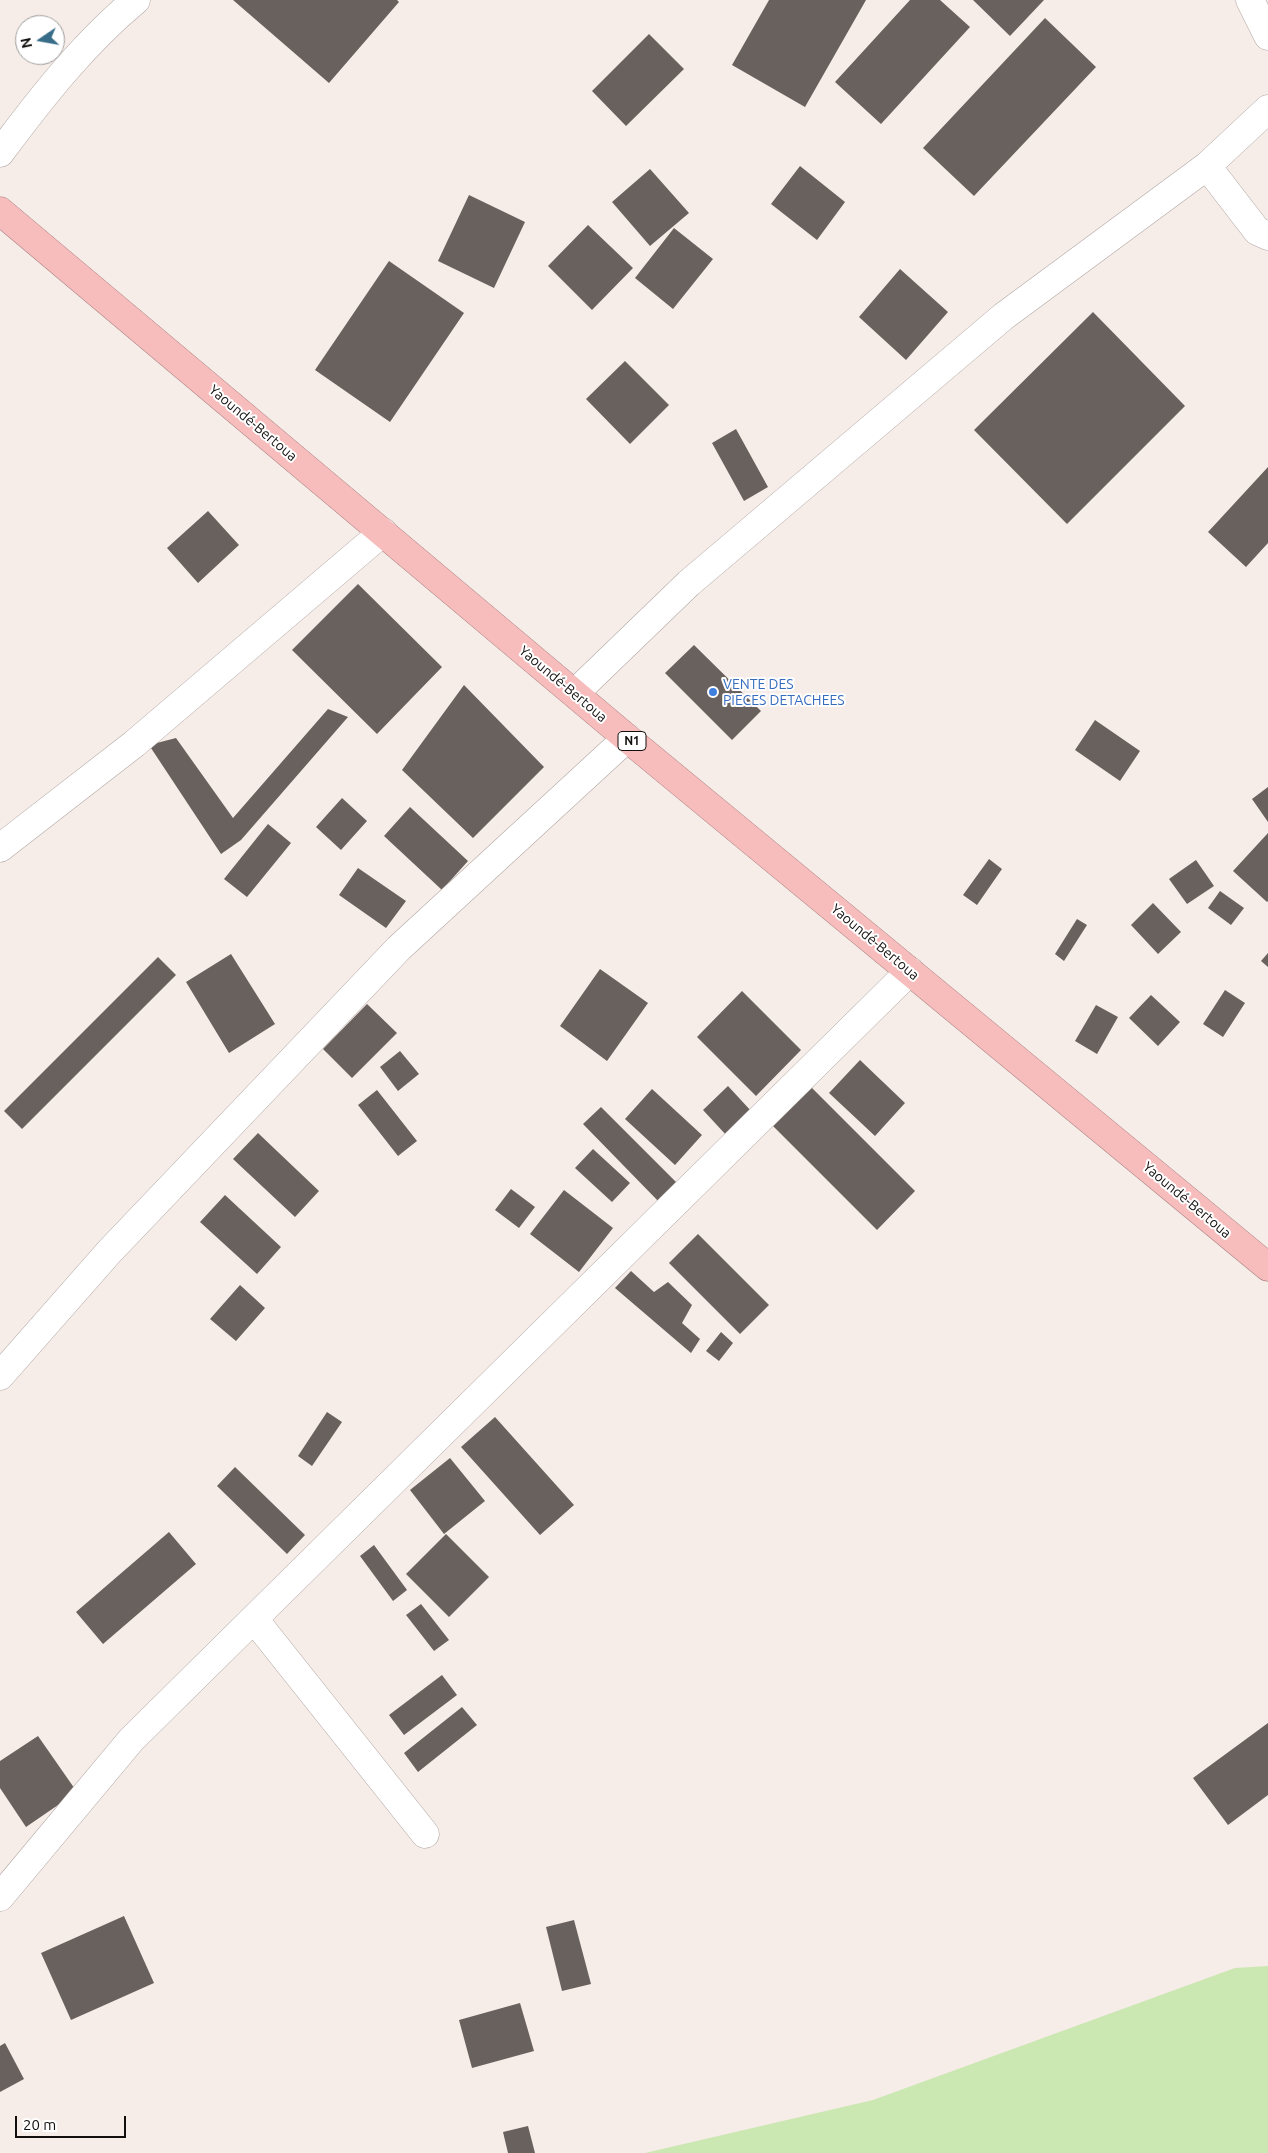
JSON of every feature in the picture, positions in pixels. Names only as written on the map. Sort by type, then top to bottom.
[{"type":"highway","name":"Yaoundé-Bertoua","points":[[0,211],[627,738],[1268,1267]]},
{"type":"street","points":[[0,153],[56,80],[115,17],[136,0]]},
{"type":"street","points":[[1250,0],[1268,36]]},
{"type":"street","points":[[575,693],[689,583],[1004,316],[1207,166],[1268,110]]},
{"type":"street","points":[[1207,166],[1257,231],[1268,236]]},
{"type":"street","points":[[0,848],[134,744],[383,532]]},
{"type":"street","points":[[0,1376],[116,1245],[399,948],[627,738]]},
{"type":"street","points":[[0,1897],[131,1740],[910,972]]},
{"type":"street","points":[[254,1619],[425,1834]]},
{"type":"green space","points":[[1268,1966],[1268,2153],[645,2153],[873,2100],[1235,1968]]},
{"type":"building","points":[[233,0],[397,0],[399,2],[329,83]]},
{"type":"building","points":[[769,0],[866,0],[805,107],[732,65]]},
{"type":"building","points":[[910,0],[940,0],[970,27],[881,124],[835,82]]},
{"type":"building","points":[[973,0],[1044,0],[1010,36]]},
{"type":"building","points":[[1045,18],[1096,67],[974,196],[923,148]]},
{"type":"building","points":[[649,34],[684,69],[626,126],[592,91]]},
{"type":"building","points":[[800,166],[845,202],[817,240],[771,204]]},
{"type":"building","points":[[650,169],[689,213],[650,246],[612,202]]},
{"type":"building","points":[[469,195],[525,222],[494,288],[438,261]]},
{"type":"building","points":[[588,225],[633,268],[592,310],[548,266]]},
{"type":"building","points":[[674,228],[713,259],[673,309],[635,278]]},
{"type":"building","points":[[389,261],[464,313],[390,422],[315,370]]},
{"type":"building","points":[[900,269],[948,312],[906,360],[859,317]]},
{"type":"building","points":[[1093,312],[1185,406],[1067,524],[974,430]]},
{"type":"building","points":[[625,361],[669,405],[630,444],[586,399]]},
{"type":"building","points":[[736,429],[768,487],[744,501],[712,443]]},
{"type":"building","points":[[1268,467],[1268,543],[1246,567],[1208,532]]},
{"type":"building","points":[[208,511],[239,545],[198,583],[167,548]]},
{"type":"building","points":[[358,584],[442,667],[377,734],[292,650]]},
{"type":"building","name":"VENTE DES PIECES DETACHEES","points":[[694,645],[761,711],[732,740],[665,673]]},
{"type":"building","points":[[464,685],[544,767],[473,838],[402,770]]},
{"type":"building","points":[[328,709],[348,717],[241,840],[221,854],[149,745],[176,738],[233,818]]},
{"type":"building","points":[[1095,720],[1140,751],[1120,781],[1075,750]]},
{"type":"building","points":[[1268,787],[1268,822],[1252,799]]},
{"type":"building","points":[[342,798],[367,821],[341,850],[316,827]]},
{"type":"building","points":[[410,807],[468,861],[442,890],[384,836]]},
{"type":"building","points":[[268,824],[291,843],[247,897],[224,879]]},
{"type":"building","points":[[1268,833],[1268,901],[1267,902],[1233,871]]},
{"type":"building","points":[[989,859],[1002,869],[977,905],[963,895]]},
{"type":"building","points":[[1196,860],[1214,886],[1187,904],[1169,879]]},
{"type":"building","points":[[358,868],[406,901],[386,928],[339,895]]},
{"type":"building","points":[[1220,891],[1244,908],[1231,925],[1208,908]]},
{"type":"building","points":[[1153,903],[1181,932],[1158,954],[1131,925]]},
{"type":"building","points":[[1077,919],[1087,925],[1064,961],[1055,954]]},
{"type":"building","points":[[1268,953],[1268,967],[1261,961]]},
{"type":"building","points":[[231,954],[275,1024],[229,1053],[186,982]]},
{"type":"building","points":[[158,957],[176,975],[22,1129],[4,1111]]},
{"type":"building","points":[[600,969],[648,1003],[607,1061],[560,1026]]},
{"type":"building","points":[[1225,990],[1245,1003],[1223,1037],[1203,1024]]},
{"type":"building","points":[[742,991],[801,1050],[756,1096],[697,1037]]},
{"type":"building","points":[[1151,995],[1180,1022],[1158,1046],[1129,1018]]},
{"type":"building","points":[[367,1004],[397,1033],[352,1078],[323,1049]]},
{"type":"building","points":[[1096,1005],[1118,1017],[1097,1054],[1075,1041]]},
{"type":"building","points":[[400,1051],[419,1074],[398,1091],[380,1067]]},
{"type":"building","points":[[860,1060],[905,1103],[875,1136],[829,1093]]},
{"type":"building","points":[[728,1086],[752,1112],[727,1136],[703,1110]]},
{"type":"building","points":[[811,1087],[915,1191],[877,1230],[773,1126]]},
{"type":"building","points":[[652,1089],[702,1135],[675,1165],[625,1119]]},
{"type":"building","points":[[377,1090],[417,1141],[398,1156],[358,1105]]},
{"type":"building","points":[[601,1107],[679,1185],[661,1204],[583,1124]]},
{"type":"building","points":[[258,1133],[319,1191],[295,1217],[233,1159]]},
{"type":"building","points":[[593,1149],[630,1183],[612,1202],[575,1168]]},
{"type":"building","points":[[511,1189],[535,1207],[519,1228],[495,1210]]},
{"type":"building","points":[[564,1190],[613,1228],[579,1272],[530,1234]]},
{"type":"building","points":[[225,1195],[281,1247],[257,1274],[200,1222]]},
{"type":"building","points":[[698,1234],[769,1305],[740,1334],[669,1263]]},
{"type":"building","points":[[631,1271],[654,1292],[668,1282],[692,1305],[682,1323],[700,1339],[691,1353],[615,1288]]},
{"type":"building","points":[[240,1285],[265,1308],[236,1341],[210,1319]]},
{"type":"building","points":[[721,1332],[733,1343],[719,1361],[706,1351]]},
{"type":"building","points":[[327,1412],[342,1422],[312,1466],[298,1456]]},
{"type":"building","points":[[495,1417],[574,1505],[540,1535],[461,1447]]},
{"type":"building","points":[[450,1458],[485,1501],[444,1534],[410,1490]]},
{"type":"building","points":[[235,1467],[305,1535],[287,1554],[217,1486]]},
{"type":"building","points":[[169,1532],[196,1564],[103,1644],[76,1612]]},
{"type":"building","points":[[446,1534],[489,1577],[449,1617],[406,1574]]},
{"type":"building","points":[[374,1545],[407,1590],[393,1601],[360,1556]]},
{"type":"building","points":[[421,1604],[449,1640],[434,1651],[406,1615]]},
{"type":"building","points":[[442,1675],[457,1695],[404,1735],[389,1715]]},
{"type":"building","points":[[462,1707],[477,1725],[418,1772],[404,1753]]},
{"type":"building","points":[[1268,1723],[1268,1795],[1228,1825],[1193,1778]]},
{"type":"building","points":[[38,1736],[77,1792],[26,1827],[0,1788],[0,1761]]},
{"type":"building","points":[[124,1916],[154,1983],[71,2020],[41,1953]]},
{"type":"building","points":[[574,1920],[591,1984],[562,1991],[546,1927]]},
{"type":"building","points":[[520,2003],[534,2051],[472,2068],[459,2020]]},
{"type":"building","points":[[5,2043],[24,2079],[0,2092],[0,2046]]},
{"type":"building","points":[[528,2126],[535,2153],[508,2153],[503,2132]]},
{"type":"place","name":"VENTE DES PIECES DETACHEES","points":[[713,692]]}]
